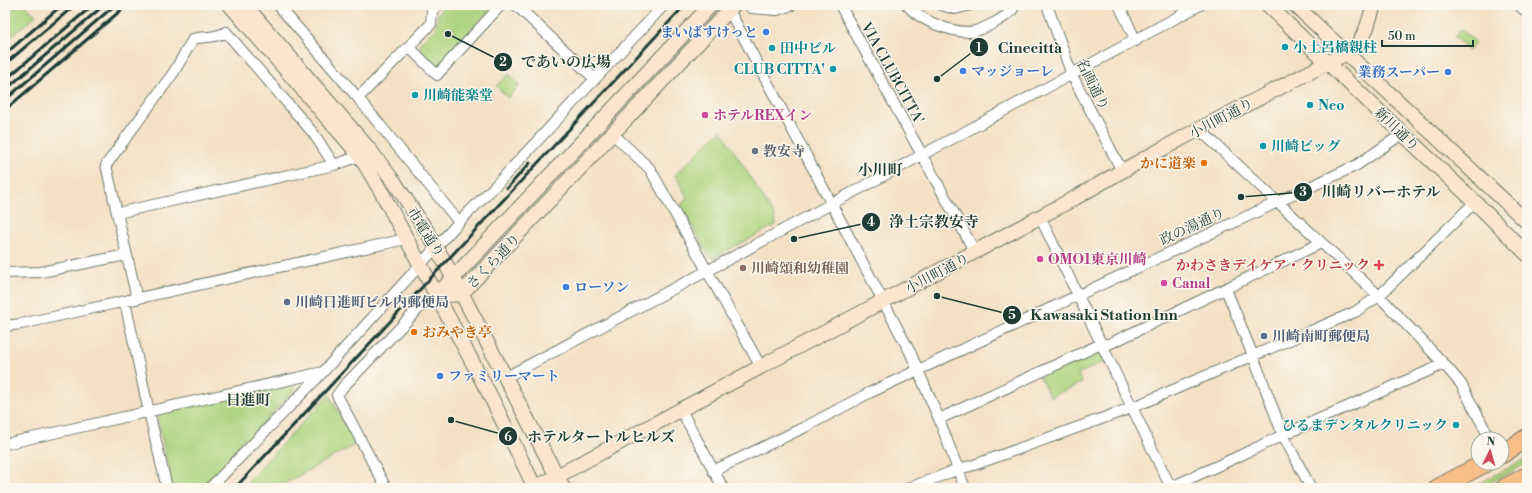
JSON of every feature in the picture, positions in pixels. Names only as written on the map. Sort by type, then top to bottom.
[{"type":"highway","points":[[1510,449],[1527,438]]},
{"type":"highway","points":[[1438,488],[1470,471]]},
{"type":"highway","points":[[1505,488],[1527,476]]},
{"type":"main road","name":"市電通り","points":[[230,5],[360,156],[382,193],[491,397],[545,485]]},
{"type":"main road","name":"市電通り","points":[[245,5],[369,149],[395,183],[436,248],[474,316],[504,378],[545,485]]},
{"type":"main road","name":"さくら通り","points":[[436,296],[450,272],[464,266],[711,5]]},
{"type":"main road","name":"新川通り","points":[[1268,5],[1328,64],[1475,202],[1527,254]]},
{"type":"main road","name":"新川通り","points":[[1295,5],[1527,222]]},
{"type":"main road","name":"小川町通り","points":[[545,485],[681,410],[1040,217],[1199,129],[1347,53],[1360,42],[1367,27],[1374,5]]},
{"type":"main road","name":"さくら通り","points":[[436,296],[461,294],[731,8]]},
{"type":"street","points":[[278,5],[358,98],[459,222]]},
{"type":"street","points":[[358,98],[431,24],[432,11],[438,5]]},
{"type":"street","points":[[409,47],[437,75],[501,5]]},
{"type":"street","points":[[516,5],[596,79]]},
{"type":"street","points":[[210,488],[323,372],[459,222],[497,184],[664,5]]},
{"type":"street","points":[[749,5],[751,8],[777,10],[792,5]]},
{"type":"street","name":"VIA CLUBCITTA'","points":[[840,5],[975,252]]},
{"type":"street","points":[[907,5],[929,21],[950,28],[970,32],[978,30],[1002,18],[1013,9]]},
{"type":"street","points":[[941,5],[955,9],[971,5]]},
{"type":"street","name":"名画通り","points":[[1047,5],[1072,75],[1122,171]]},
{"type":"street","points":[[1119,5],[1136,41]]},
{"type":"street","points":[[504,378],[707,271],[1136,41],[1200,5]]},
{"type":"street","points":[[1519,5],[1527,13]]},
{"type":"street","points":[[731,8],[919,370],[940,419],[965,488]]},
{"type":"street","points":[[137,299],[106,165],[174,72],[193,39],[201,37],[218,37],[226,32],[314,134],[334,164]]},
{"type":"street","points":[[1199,129],[1379,296],[1444,364],[1461,384],[1486,431]]},
{"type":"street","points":[[613,134],[650,169],[761,367]]},
{"type":"street","name":"政の湯通り","points":[[714,471],[919,370],[1358,165],[1402,134]]},
{"type":"street","points":[[117,213],[334,164],[360,156]]},
{"type":"street","points":[[910,488],[959,468],[974,465],[1131,408],[1355,312],[1379,296],[1475,202]]},
{"type":"street","points":[[1040,217],[1170,488],[1283,435],[1444,364]]},
{"type":"street","points":[[5,326],[125,302],[406,239]]},
{"type":"street","points":[[940,419],[1101,344],[1109,344],[1321,243]]},
{"type":"street","points":[[5,272],[41,272],[126,255]]},
{"type":"street","points":[[1226,289],[1283,435],[1311,488]]},
{"type":"street","points":[[386,488],[337,395],[412,315],[422,305],[436,296]]},
{"type":"street","points":[[125,302],[167,488]]},
{"type":"street","points":[[5,444],[323,372]]},
{"type":"street","points":[[681,410],[723,488]]},
{"type":"green space","points":[[20,5],[26,5],[36,16],[5,41],[5,12]]},
{"type":"green space","points":[[445,5],[494,5],[436,68],[420,53],[421,42],[436,27],[438,13]]},
{"type":"green space","points":[[1461,29],[1476,43],[1469,50],[1454,37]]},
{"type":"green space","points":[[509,74],[520,85],[508,98],[496,86]]},
{"type":"green space","points":[[721,130],[775,217],[776,225],[713,258],[709,257],[681,205],[687,197],[675,175]]},
{"type":"green space","points":[[1099,350],[1105,361],[1078,374],[1082,383],[1050,397],[1040,377]]},
{"type":"green space","points":[[292,382],[296,388],[202,488],[173,488],[157,417],[160,412]]},
{"type":"green space","points":[[329,394],[354,441],[353,446],[276,488],[241,488]]},
{"type":"green space","points":[[1527,458],[1527,463],[1481,488],[1471,488],[1503,471],[1510,471],[1510,467]]},
{"type":"railway","points":[[5,54],[62,5]]},
{"type":"railway","points":[[5,64],[75,5]]},
{"type":"railway","points":[[5,80],[93,5]]},
{"type":"railway","points":[[5,90],[104,5]]},
{"type":"railway","points":[[5,100],[115,5]]},
{"type":"railway","points":[[5,110],[127,5]]},
{"type":"railway","points":[[235,488],[685,5]]},
{"type":"railway","points":[[507,188],[530,163]]},
{"type":"place","name":"まいばすけっと","points":[[766,32]]},
{"type":"place","name":"であいの広場","points":[[448,34]]},
{"type":"place","name":"小土呂橋親柱","points":[[1285,47]]},
{"type":"place","name":"田中ビル","points":[[772,48]]},
{"type":"place","name":"CLUB CITTA'","points":[[833,69]]},
{"type":"place","name":"マッジョーレ","points":[[963,71]]},
{"type":"place","name":"業務スーパー","points":[[1448,72]]},
{"type":"place","name":"Cinecittà","points":[[937,79]]},
{"type":"place","name":"川崎能楽堂","points":[[415,95]]},
{"type":"place","name":"Neo","points":[[1310,105]]},
{"type":"place","name":"ホテルREXイン","points":[[705,115]]},
{"type":"place","name":"川崎ビッグ","points":[[1263,146]]},
{"type":"place","name":"教安寺","points":[[755,151]]},
{"type":"place","name":"かに道楽","points":[[1204,163]]},
{"type":"place","name":"川崎リバーホテル","points":[[1241,197]]},
{"type":"place","name":"浄土宗教安寺","points":[[794,239]]},
{"type":"place","name":"OMO1東京川崎","points":[[1040,259]]},
{"type":"place","name":"かわさきデイケア・クリニック","points":[[1379,265]]},
{"type":"place","name":"川崎頌和幼稚園","points":[[743,268]]},
{"type":"place","name":"Canal","points":[[1164,283]]},
{"type":"place","name":"ローソン","points":[[566,287]]},
{"type":"place","name":"Kawasaki Station Inn","points":[[937,296]]},
{"type":"place","name":"川崎日進町ビル内郵便局","points":[[287,302]]},
{"type":"place","name":"おみやき亭","points":[[414,332]]},
{"type":"place","name":"川崎南町郵便局","points":[[1264,336]]},
{"type":"place","name":"ファミリーマート","points":[[440,376]]},
{"type":"place","name":"ホテルタートルヒルズ","points":[[451,420]]},
{"type":"place","name":"ひるまデンタルクリニック","points":[[1456,425]]},
{"type":"district","name":"小川町","points":[[880,170]]},
{"type":"district","name":"日進町","points":[[248,400]]}]
